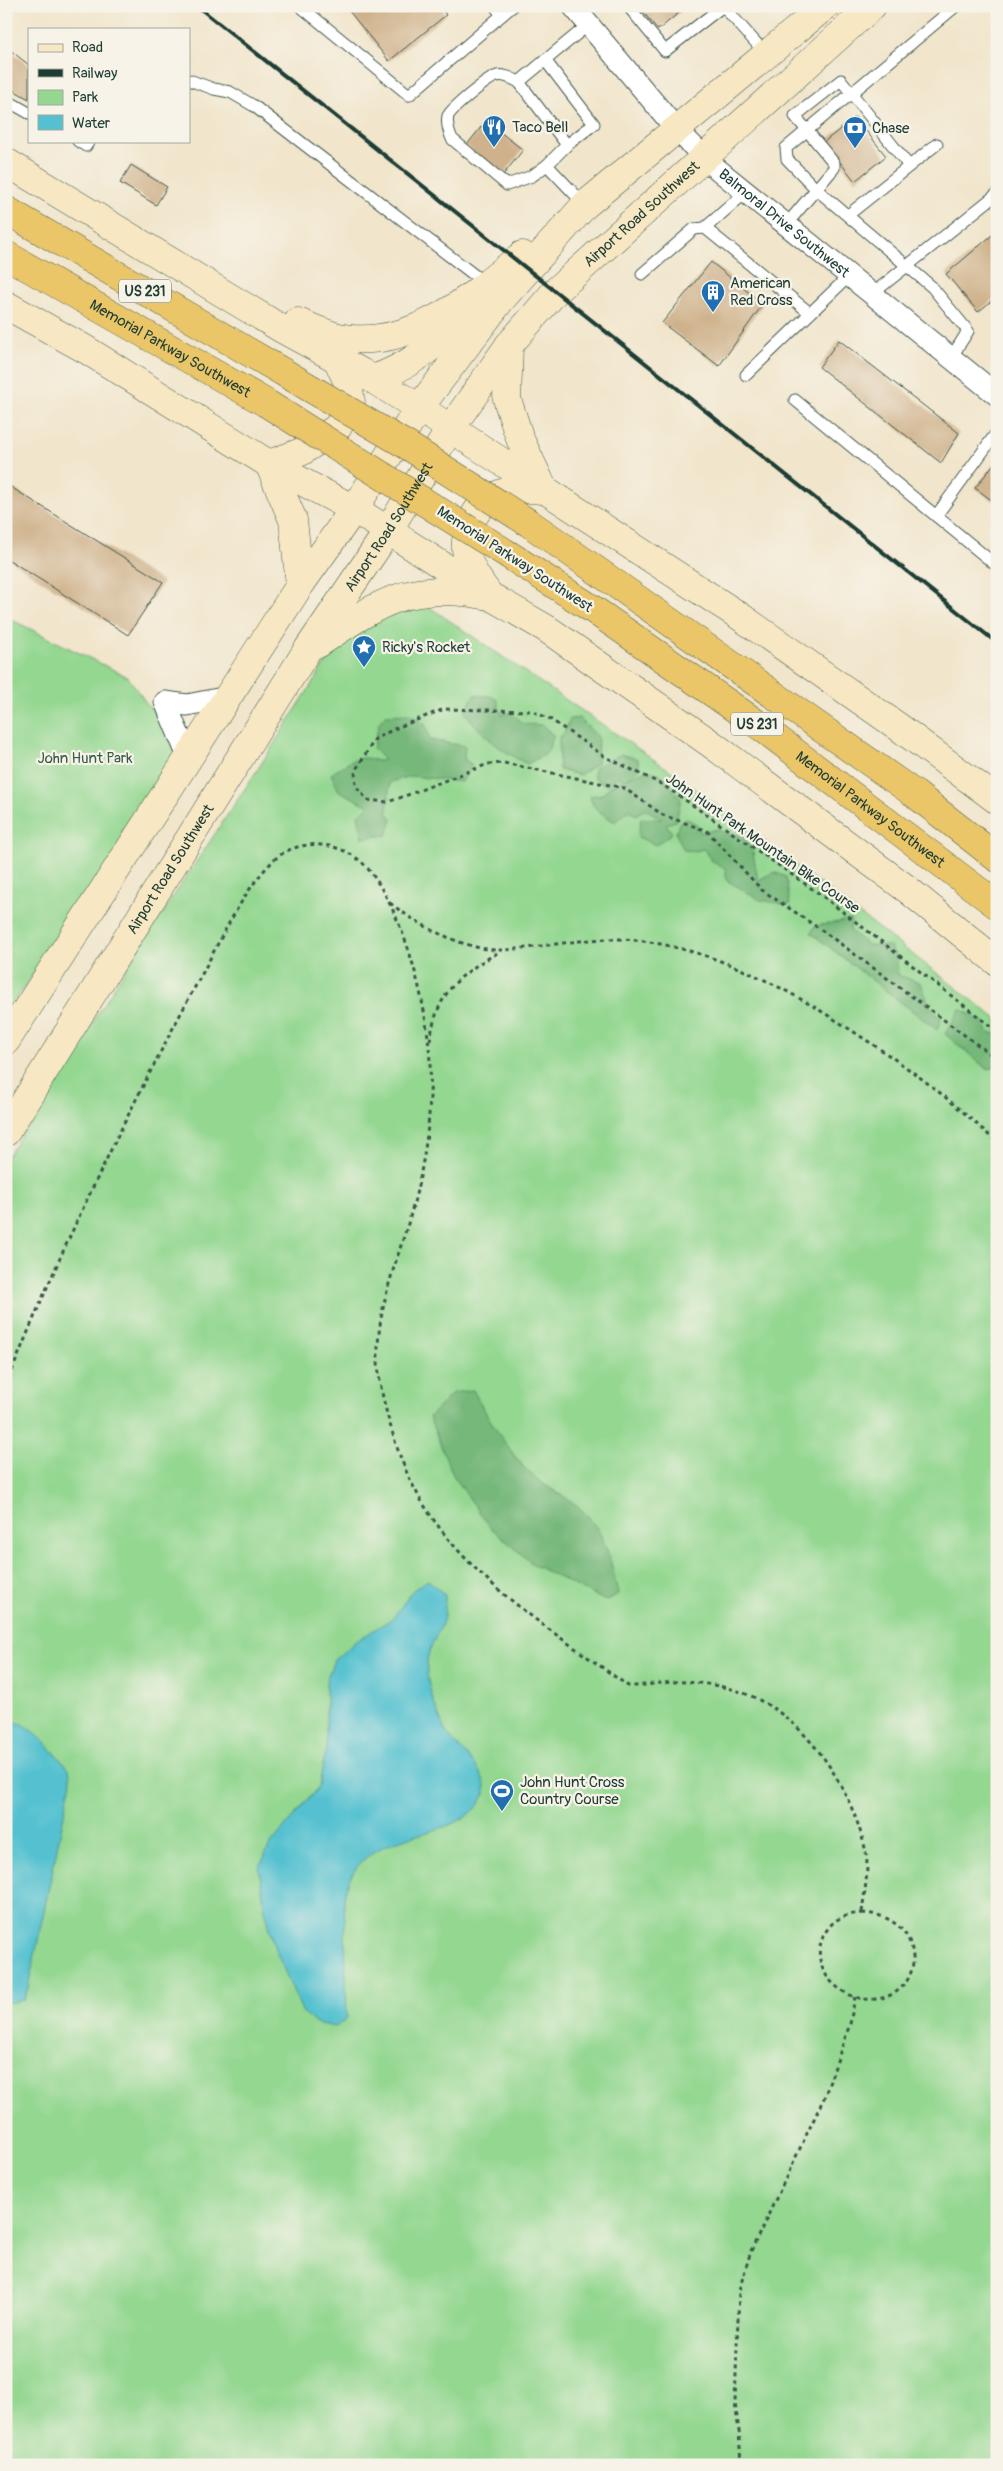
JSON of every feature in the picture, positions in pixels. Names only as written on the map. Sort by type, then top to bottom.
[{"type":"highway","name":"US 231","points":[[6,210],[408,446],[529,523],[907,788],[997,858]]},
{"type":"highway","name":"Memorial Parkway Southwest","points":[[6,255],[266,403],[594,610],[756,723],[997,905]]},
{"type":"main road","points":[[207,284],[321,332],[350,339],[372,340],[413,330],[456,306],[486,284],[677,130],[825,6]]},
{"type":"main road","name":"Airport Road Southwest","points":[[6,1132],[306,652],[388,530],[450,429],[510,345],[554,292],[872,6]]},
{"type":"main road","points":[[6,162],[207,284],[373,379],[419,408],[738,615],[900,728],[997,800]]},
{"type":"main road","points":[[6,1041],[300,585],[354,509],[419,408],[526,270],[585,205]]},
{"type":"main road","points":[[373,379],[397,371],[418,357],[526,270]]},
{"type":"main road","points":[[6,304],[85,349],[269,464],[354,509],[490,596],[547,629],[710,742],[907,889],[997,962]]},
{"type":"main road","points":[[510,345],[507,399],[520,439],[544,490]]},
{"type":"main road","points":[[269,464],[301,452],[338,427],[351,402],[348,383],[337,359]]},
{"type":"main road","points":[[269,464],[292,520],[300,585]]},
{"type":"main road","points":[[490,596],[475,575],[467,555],[465,538],[473,519],[484,502],[498,493],[520,488],[544,490]]},
{"type":"main road","points":[[306,652],[379,604],[414,592],[454,590],[490,596]]},
{"type":"street","name":"Balmoral Drive Southwest","points":[[573,6],[677,130],[704,157],[997,395]]},
{"type":"street","points":[[189,759],[165,702],[187,705],[228,697]]},
{"type":"lane","points":[[300,6],[408,95],[499,11],[513,6]]},
{"type":"lane","points":[[628,6],[665,51],[723,6],[766,54]]},
{"type":"lane","points":[[951,358],[968,331],[932,286],[816,189],[787,159],[786,148],[956,6]]},
{"type":"lane","points":[[519,82],[588,25]]},
{"type":"lane","points":[[545,60],[594,124],[532,176],[508,185],[452,139],[448,129],[448,117],[453,109],[491,78],[504,76],[519,82],[567,145]]},
{"type":"lane","points":[[190,80],[214,89],[230,92],[254,106],[486,284]]},
{"type":"lane","points":[[786,225],[834,168],[834,163],[795,116],[841,80],[909,166]]},
{"type":"lane","points":[[6,100],[28,112]]},
{"type":"lane","points":[[848,215],[937,144]]},
{"type":"lane","points":[[547,165],[585,205]]},
{"type":"lane","points":[[642,274],[694,229],[705,228],[746,192]]},
{"type":"lane","points":[[872,294],[997,194]]},
{"type":"lane","points":[[705,228],[810,313]]},
{"type":"lane","points":[[746,374],[849,276]]},
{"type":"lane","points":[[795,400],[997,566]]},
{"type":"lane","points":[[936,516],[997,432]]},
{"type":"path","name":"John Hunt Park Mountain Bike Course","points":[[997,1031],[821,895],[694,806],[663,785],[604,756],[550,719],[532,711],[444,709],[394,729],[375,739],[354,771],[356,786],[367,800],[387,802],[488,764],[504,763],[624,788],[663,815],[707,831],[762,890],[823,931],[997,1059]]},
{"type":"path","points":[[6,1386],[83,1211],[154,1063],[230,923],[264,871],[276,858],[290,849],[308,845],[327,845],[358,857],[381,886],[390,902],[419,987],[429,1044]]},
{"type":"path","points":[[390,902],[426,927],[476,947],[502,950],[586,940],[642,941],[675,947],[740,968],[772,982],[807,1001],[880,1049],[937,1090],[970,1117],[997,1144]]},
{"type":"path","points":[[502,950],[460,976],[443,996],[433,1019],[429,1044],[429,1120],[421,1174],[411,1214],[388,1281],[379,1328],[378,1361],[382,1394],[396,1444],[422,1506],[464,1559],[491,1584],[628,1686],[674,1682],[737,1691],[764,1702],[790,1722],[825,1760],[840,1781],[854,1816],[866,1849],[866,1881],[862,1913]]},
{"type":"path","points":[[862,1913],[878,1913],[894,1922],[911,1940],[914,1957],[908,1978],[894,1993],[876,1999],[855,1997],[834,1986],[821,1968],[818,1947],[827,1928],[842,1917],[862,1913]]},
{"type":"path","points":[[740,2465],[740,2430],[735,2403],[739,2290],[751,2251],[824,2098],[850,2024],[855,1997]]},
{"type":"green space","name":"John Hunt Cross Country Course","points":[[419,600],[684,780],[997,1019],[997,2465],[6,2465],[6,1159],[139,948],[256,772],[336,646],[350,630]]},
{"type":"green space","name":"John Hunt Park","points":[[6,617],[128,677],[149,707],[166,718],[177,756],[145,810],[6,1014]]},
{"type":"green space","points":[[474,695],[490,696],[497,700],[501,714],[512,713],[523,724],[542,725],[554,736],[546,754],[527,764],[492,742],[465,712]]},
{"type":"green space","points":[[410,714],[425,724],[430,740],[465,746],[464,759],[472,765],[462,782],[411,776],[390,782],[387,812],[392,819],[387,835],[363,838],[358,816],[369,806],[339,791],[331,774],[360,758],[384,760],[373,749],[379,723],[386,715]]},
{"type":"green space","points":[[579,718],[598,737],[597,763],[580,775],[559,770],[559,737],[563,735],[570,719]]},
{"type":"green space","points":[[621,754],[638,759],[639,769],[626,779],[644,771],[659,773],[681,799],[676,821],[666,824],[672,833],[656,845],[638,837],[641,819],[662,819],[645,809],[636,815],[628,810],[615,822],[599,811],[591,801],[590,796],[603,794],[610,786],[624,780],[618,777],[606,785],[594,778],[594,768]]},
{"type":"green space","points":[[686,818],[695,823],[702,833],[718,829],[727,835],[741,835],[753,852],[758,880],[774,872],[786,877],[790,905],[760,900],[726,880],[726,869],[711,860],[704,849],[695,851],[684,850],[676,834],[679,823]]},
{"type":"green space","points":[[851,920],[850,931],[868,945],[890,946],[897,959],[898,975],[921,983],[929,1005],[941,1019],[937,1030],[811,933],[815,926]]},
{"type":"green space","points":[[960,1009],[982,1021],[989,1033],[997,1034],[997,1067],[987,1069],[945,1034]]},
{"type":"green space","points":[[473,1390],[496,1430],[528,1472],[540,1482],[572,1502],[592,1521],[609,1555],[618,1594],[606,1601],[534,1565],[490,1527],[453,1475],[429,1417],[453,1393]]},
{"type":"water","points":[[428,1580],[445,1595],[445,1612],[443,1622],[428,1656],[428,1683],[447,1733],[477,1768],[482,1777],[485,1786],[484,1795],[473,1811],[456,1822],[391,1843],[371,1854],[355,1870],[345,1893],[344,1901],[347,2018],[335,2027],[315,2023],[303,2013],[275,1949],[265,1910],[259,1868],[270,1845],[319,1786],[326,1748],[326,1682],[334,1660],[355,1642],[393,1618],[413,1590]]},
{"type":"water","points":[[6,1720],[23,1724],[42,1739],[69,1769],[71,1781],[28,1988],[24,2000],[6,2003]]},
{"type":"building","points":[[345,6],[446,6],[442,9],[446,15],[389,61]]},
{"type":"building","points":[[638,6],[687,6],[658,30]]},
{"type":"building","points":[[6,47],[28,64],[28,98],[6,86]]},
{"type":"building","name":"Chase","points":[[855,117],[886,156],[855,181],[824,142]]},
{"type":"building","name":"Taco Bell","points":[[486,121],[523,150],[503,175],[466,146]]},
{"type":"building","points":[[131,165],[167,187],[156,205],[120,183]]},
{"type":"building","points":[[997,231],[997,300],[995,298],[978,312],[946,274]]},
{"type":"building","name":"American Red Cross","points":[[711,262],[763,304],[719,366],[662,323]]},
{"type":"building","points":[[839,340],[959,433],[941,463],[819,367]]},
{"type":"building","points":[[997,460],[997,504],[975,488]]},
{"type":"building","points":[[6,484],[163,582],[128,635],[6,558]]},
{"type":"railway","points":[[197,6],[997,643]]},
{"type":"place","name":"Taco Bell","points":[[494,148]]},
{"type":"place","name":"Chase","points":[[855,149]]},
{"type":"place","name":"American Red Cross","points":[[713,313]]},
{"type":"place","name":"Ricky's Rocket","points":[[364,668]]},
{"type":"place","name":"John Hunt Cross Country Course","points":[[502,1812]]}]
